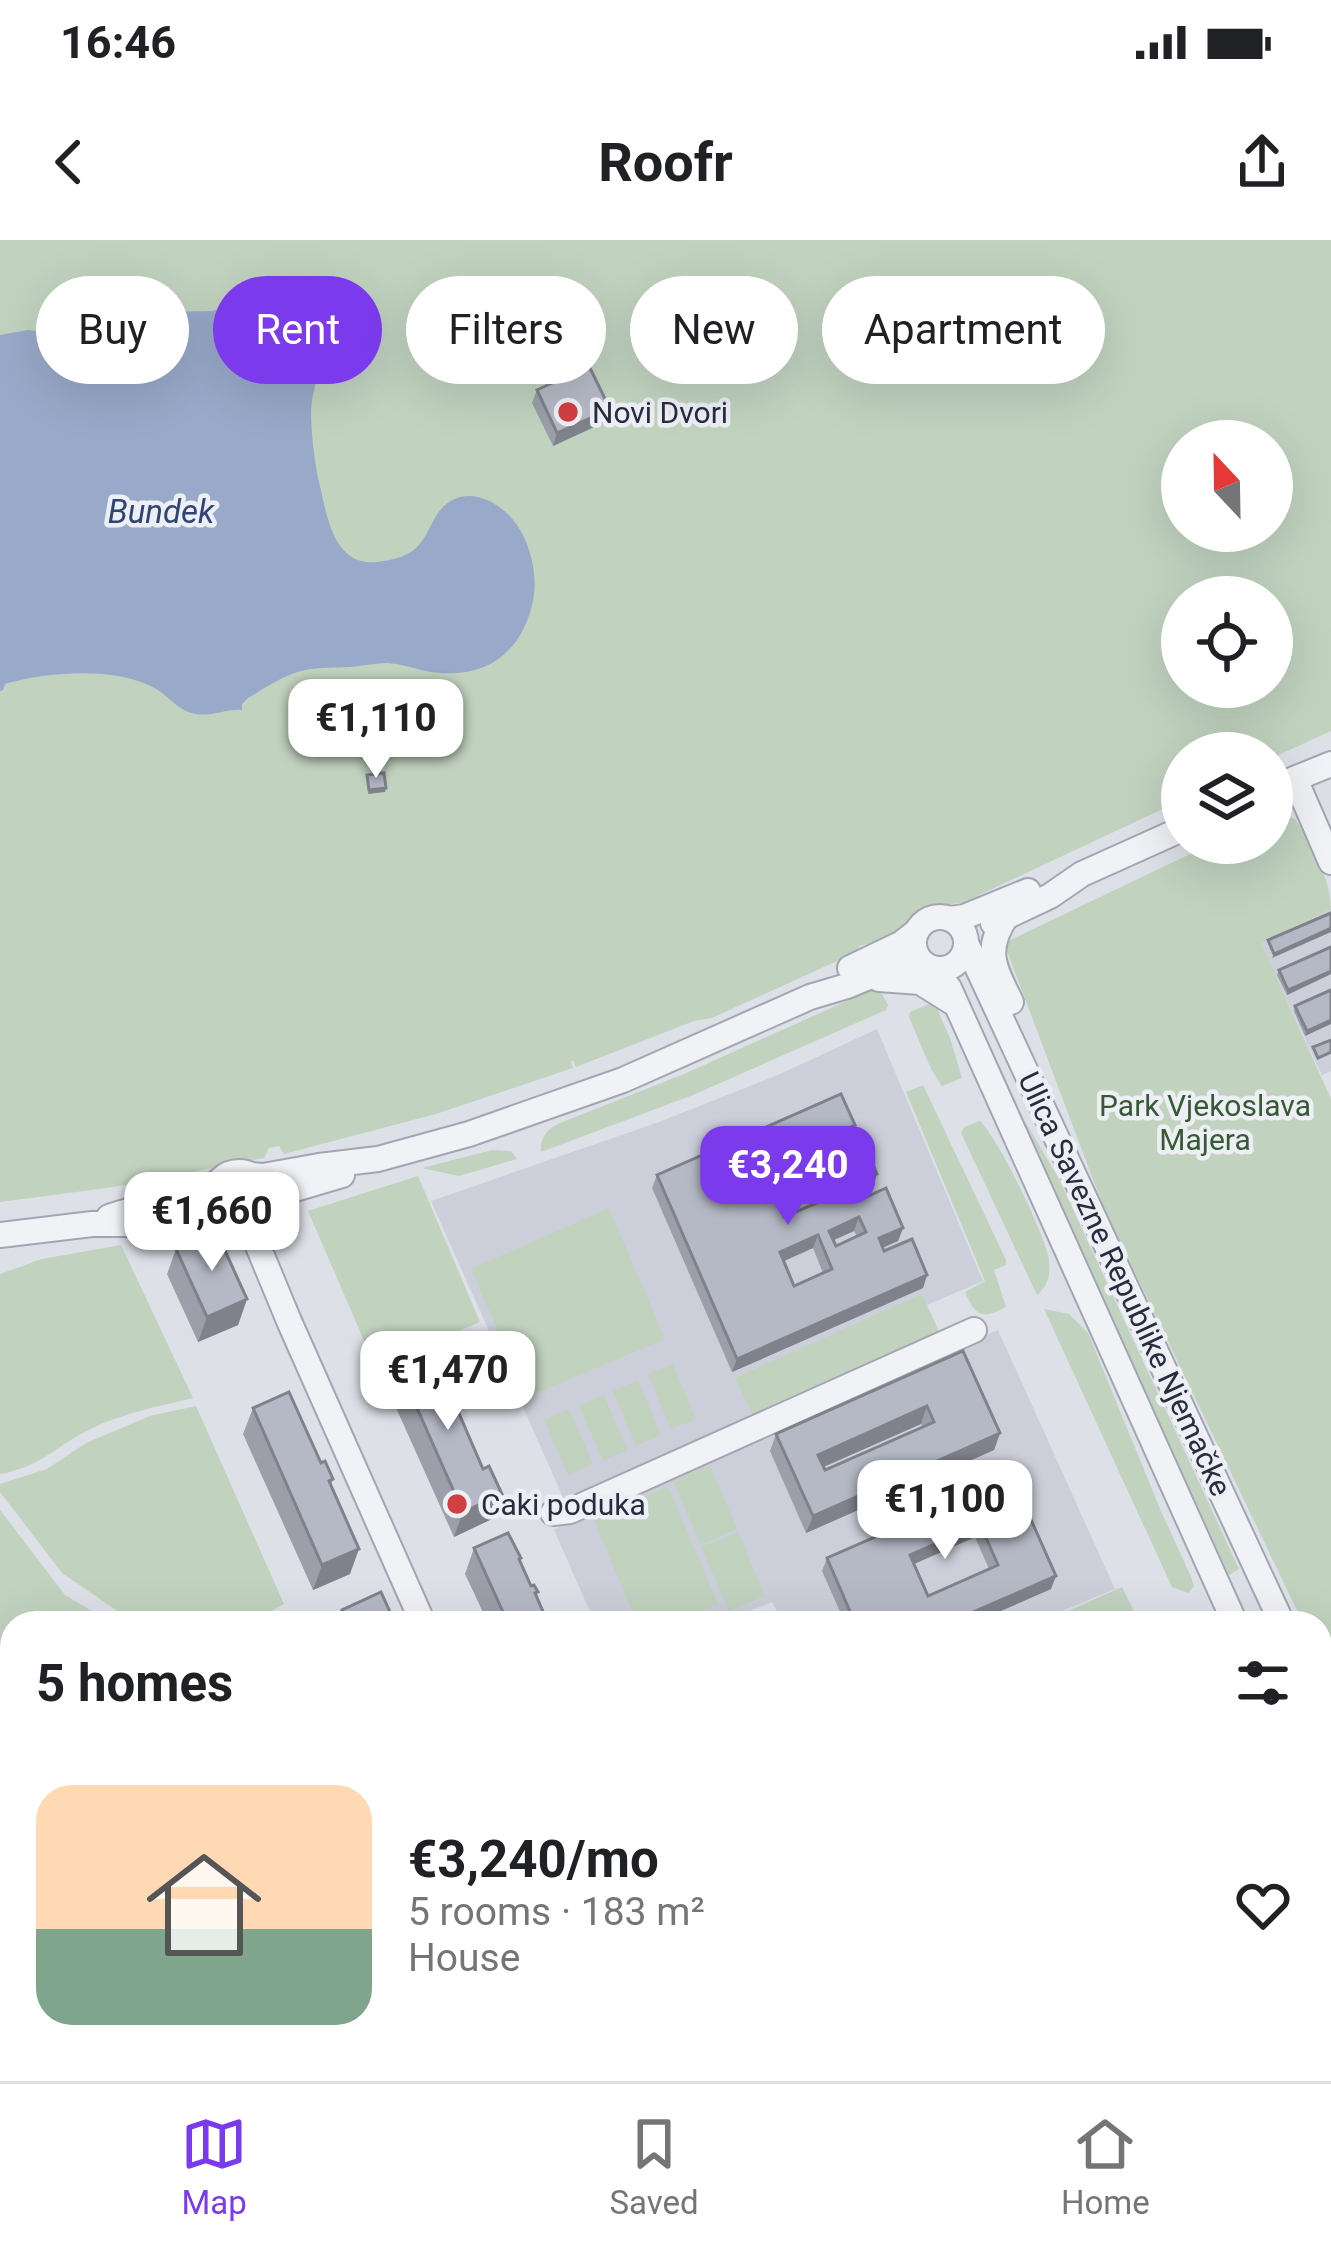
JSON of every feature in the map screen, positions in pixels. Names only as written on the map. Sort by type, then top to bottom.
[{"type":"street","points":[[1293,779],[1331,764]]},
{"type":"street","points":[[1293,799],[1331,862]]},
{"type":"street","points":[[810,997],[836,976],[902,943],[934,918],[964,917],[1082,874],[1161,838]]},
{"type":"street","points":[[0,1235],[204,1215],[245,1216],[288,1191],[597,1090],[810,997],[903,963],[949,969],[962,960],[977,931],[1050,896],[1082,874]]},
{"type":"street","points":[[1006,917],[992,946],[995,968],[1057,1104],[1086,1200]]},
{"type":"street","points":[[950,919],[960,925],[967,943]]},
{"type":"street","points":[[916,932],[915,950],[928,966]]},
{"type":"street","name":"Ulica Savezne Republike Njemačke","points":[[967,943],[1276,1611]]},
{"type":"street","name":"Ulica Savezne Republike Njemačke","points":[[928,966],[945,980],[958,1007],[1230,1611]]},
{"type":"street","points":[[859,981],[910,980],[940,992],[958,1007]]},
{"type":"street","points":[[92,1224],[146,1204],[199,1192],[231,1174],[263,1176],[378,1160]]},
{"type":"street","points":[[245,1216],[264,1193],[251,1175]]},
{"type":"street","points":[[220,1181],[214,1205],[245,1216],[418,1611]]},
{"type":"street","points":[[553,1513],[570,1511],[974,1330]]},
{"type":"shaded area","points":[[1331,909],[1331,1071],[1322,1075],[1260,942]]},
{"type":"shaded area","points":[[877,1029],[983,1281],[927,1305],[941,1336],[566,1504],[431,1201],[659,1122]]},
{"type":"shaded area","points":[[998,1330],[1115,1589],[1062,1611],[777,1611],[772,1602],[749,1611],[590,1611],[554,1530]]},
{"type":"green space","name":"Bundek","points":[[0,240],[1331,240],[1331,731],[1293,748],[1293,732],[1161,732],[1161,810],[962,903],[926,906],[903,931],[859,946],[857,952],[712,1018],[576,1067],[573,1060],[573,1068],[436,1114],[284,1154],[279,1146],[269,1148],[264,1158],[114,1187],[0,1202]]},
{"type":"green space","name":"Park Vjekoslava Majera","points":[[1293,819],[1313,851],[1324,874],[1331,909],[1261,943],[1331,1099],[1331,1611],[1297,1611],[1103,1206],[1004,943],[1169,864],[1293,864]]},
{"type":"green space","points":[[878,987],[886,1010],[693,1095],[541,1152],[545,1134],[560,1123],[684,1074]]},
{"type":"green space","points":[[961,990],[1023,1118],[1059,1179],[1239,1569],[1229,1575]]},
{"type":"green space","points":[[934,1002],[962,1078],[942,1086],[909,1017],[910,1012]]},
{"type":"green space","points":[[923,1085],[1006,1260],[1006,1265],[994,1270],[1006,1307],[991,1314],[976,1311],[965,1292],[985,1281],[906,1092]]},
{"type":"green space","points":[[980,1121],[1009,1166],[1046,1247],[1049,1275],[1037,1295],[961,1133]]},
{"type":"green space","points":[[492,1150],[511,1151],[517,1159],[459,1176],[422,1168]]},
{"type":"green space","points":[[418,1176],[480,1322],[375,1366],[308,1211]]},
{"type":"green space","points":[[609,1208],[665,1339],[527,1397],[471,1269]]},
{"type":"green space","points":[[121,1245],[193,1398],[104,1423],[32,1464],[0,1474],[0,1274],[42,1259]]},
{"type":"green space","points":[[922,1294],[941,1336],[755,1420],[735,1378]]},
{"type":"green space","points":[[1044,1309],[1069,1314],[1088,1333],[1192,1579],[1194,1586],[1188,1593],[1172,1587]]},
{"type":"green space","points":[[673,1364],[696,1419],[671,1429],[648,1374]]},
{"type":"green space","points":[[638,1380],[661,1435],[636,1446],[613,1391]]},
{"type":"green space","points":[[604,1395],[627,1450],[603,1461],[579,1406]]},
{"type":"green space","points":[[196,1406],[284,1604],[273,1611],[117,1611],[62,1573],[0,1492],[0,1484],[47,1469],[86,1443],[150,1416]]},
{"type":"green space","points":[[569,1409],[593,1464],[568,1475],[544,1420]]},
{"type":"green space","points":[[710,1465],[737,1529],[701,1545],[673,1481]]},
{"type":"green space","points":[[668,1487],[718,1604],[701,1611],[632,1611],[593,1518]]},
{"type":"green space","points":[[0,1510],[65,1595],[92,1611],[0,1611]]},
{"type":"green space","points":[[738,1532],[765,1596],[729,1611],[701,1547]]},
{"type":"green space","points":[[1122,1587],[1134,1611],[1068,1611]]},
{"type":"water","name":"Bundek","points":[[189,311],[212,311],[213,384],[316,384],[311,410],[317,473],[336,540],[354,558],[367,562],[402,557],[420,543],[436,516],[455,499],[477,497],[509,515],[526,541],[534,595],[523,629],[504,655],[459,673],[387,663],[305,670],[248,698],[242,710],[208,714],[184,710],[140,682],[102,674],[40,676],[5,684],[0,691],[0,335],[36,331],[36,384],[189,384]]},
{"type":"building","name":"Novi Dvori","points":[[550,384],[598,384],[610,409],[557,433],[537,390]]},
{"type":"building","points":[[384,773],[386,788],[369,790],[367,775]]},
{"type":"building","points":[[1331,913],[1331,928],[1274,954],[1268,940]]},
{"type":"building","points":[[1331,947],[1331,971],[1288,990],[1279,970]]},
{"type":"building","points":[[1331,990],[1331,1020],[1307,1031],[1295,1006]]},
{"type":"building","points":[[1331,1040],[1331,1052],[1318,1058],[1313,1047]]},
{"type":"building","points":[[841,1094],[855,1125],[833,1135],[839,1149],[862,1139],[877,1174],[855,1183],[862,1199],[886,1188],[903,1228],[879,1238],[884,1251],[912,1239],[927,1275],[737,1359],[657,1175]],"holes":[[[812,1166],[826,1199],[784,1217],[770,1185]],[[859,1217],[866,1232],[836,1246],[829,1231]],[[818,1235],[832,1269],[794,1286],[780,1252]]]},
{"type":"building","points":[[216,1231],[247,1299],[207,1317],[176,1249]]},
{"type":"building","points":[[432,1351],[483,1469],[489,1466],[502,1494],[463,1512],[398,1365]]},
{"type":"building","points":[[963,1351],[1000,1433],[813,1516],[776,1434]],"holes":[[[927,1406],[934,1422],[825,1470],[818,1455]]]},
{"type":"building","points":[[289,1392],[321,1463],[325,1461],[359,1549],[322,1565],[253,1408]]},
{"type":"building","points":[[1012,1477],[1056,1576],[976,1611],[850,1611],[827,1558]],"holes":[[[980,1524],[998,1565],[928,1596],[910,1555]]]},
{"type":"building","points":[[508,1533],[543,1611],[503,1611],[474,1548]]},
{"type":"building","points":[[381,1592],[390,1611],[342,1611]]},
{"type":"place","name":"Novi Dvori","points":[[568,412]]},
{"type":"place","name":"Caki poduka","points":[[457,1504]]}]
